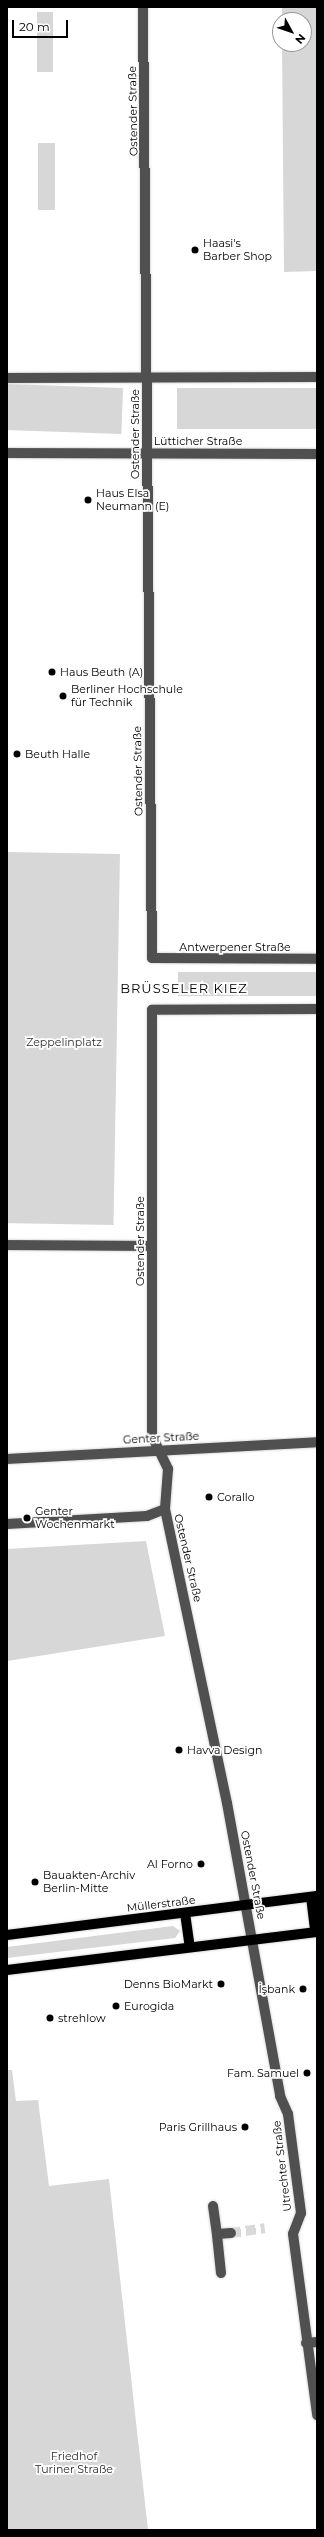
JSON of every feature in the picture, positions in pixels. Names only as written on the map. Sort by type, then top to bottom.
[{"type":"main road","name":"Müllerstraße","points":[[7,1935],[314,1897]]},
{"type":"main road","points":[[7,1970],[316,1932],[314,1897]]},
{"type":"main road","points":[[185,1913],[190,1947]]},
{"type":"street","name":"Ostender Straße","points":[[143,7],[152,958]]},
{"type":"street","points":[[7,378],[317,377]]},
{"type":"street","name":"Lütticher Straße","points":[[7,454],[317,454]]},
{"type":"street","name":"Antwerpener Straße","points":[[152,958],[317,959]]},
{"type":"street","name":"Ostender Straße","points":[[253,1940],[200,1664],[165,1509],[168,1469],[152,1436],[152,1010],[317,1009]]},
{"type":"street","points":[[7,1244],[152,1246]]},
{"type":"street","name":"Genter Straße","points":[[7,1459],[159,1449],[317,1442]]},
{"type":"street","points":[[7,1524],[143,1516],[165,1509]]},
{"type":"street","name":"Utrechter Straße","points":[[253,1940],[280,2096],[288,2114],[301,2213],[293,2234],[306,2343],[317,2415]]},
{"type":"street","points":[[213,2206],[221,2272]]},
{"type":"street","points":[[217,2234],[231,2232]]},
{"type":"street","points":[[306,2343],[317,2342]]},
{"type":"green space","points":[[282,7],[317,7],[317,271],[284,272],[282,52],[312,52],[312,12],[282,12]]},
{"type":"green space","points":[[37,12],[53,12],[53,72],[37,72]]},
{"type":"green space","points":[[38,143],[55,143],[55,210],[38,210]]},
{"type":"green space","points":[[7,384],[123,388],[121,434],[7,430]]},
{"type":"green space","points":[[177,388],[317,388],[317,429],[177,429]]},
{"type":"green space","name":"Zeppelinplatz","points":[[7,852],[120,854],[114,1225],[7,1223]]},
{"type":"green space","points":[[178,972],[317,972],[317,996],[178,996]]},
{"type":"green space","points":[[146,1541],[165,1636],[7,1661],[7,1549]]},
{"type":"green space","points":[[173,1926],[180,1931],[175,1938],[7,1958],[7,1947]]},
{"type":"green space","name":"Friedhof Turiner Straße","points":[[7,2070],[12,2070],[16,2101],[38,2100],[49,2186],[109,2179],[148,2530],[7,2530]]},
{"type":"tunnel","points":[[231,2233],[265,2228]]},
{"type":"place","name":"Haasi's Barber Shop","points":[[195,250]]},
{"type":"place","name":"Haus Elsa Neumann (E)","points":[[88,500]]},
{"type":"place","name":"Haus Beuth (A)","points":[[52,672]]},
{"type":"place","name":"Berliner Hochschule für Technik","points":[[63,696]]},
{"type":"place","name":"Beuth Halle","points":[[17,754]]},
{"type":"place","name":"Corallo","points":[[209,1497]]},
{"type":"place","name":"Genter Wochenmarkt","points":[[27,1518]]},
{"type":"place","name":"Havva Design","points":[[179,1750]]},
{"type":"place","name":"Al Forno","points":[[201,1864]]},
{"type":"place","name":"Bauakten-Archiv Berlin-Mitte","points":[[35,1882]]},
{"type":"place","name":"Denns BioMarkt","points":[[221,1984]]},
{"type":"place","name":"İşbank","points":[[303,1989]]},
{"type":"place","name":"Eurogida","points":[[116,2006]]},
{"type":"place","name":"strehlow","points":[[50,2018]]},
{"type":"place","name":"Fam. Samuel","points":[[307,2073]]},
{"type":"place","name":"Paris Grillhaus","points":[[245,2127]]},
{"type":"district","name":"BRÜSSELER KIEZ","points":[[184,988]]}]
